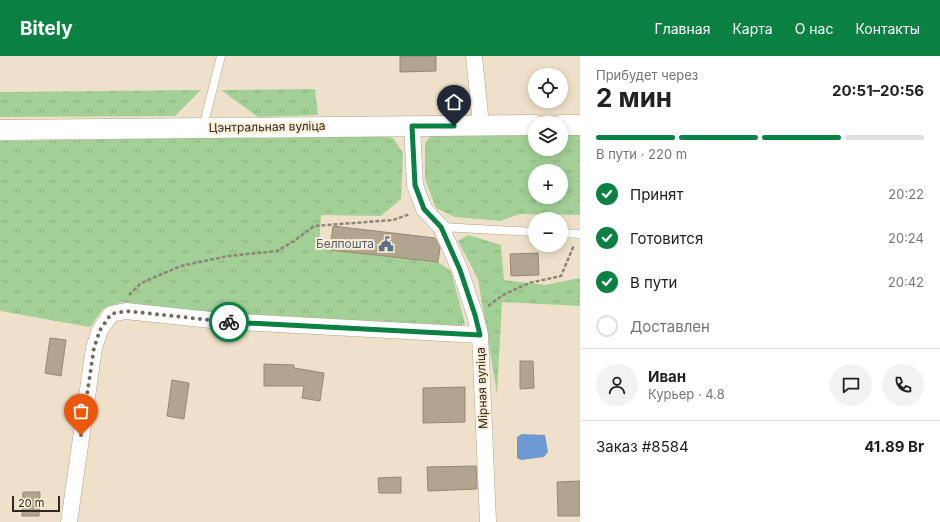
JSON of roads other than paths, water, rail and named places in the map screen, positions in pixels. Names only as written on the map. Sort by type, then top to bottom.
[{"type":"street","points":[[474,56],[481,125]]},
{"type":"street","name":"Цэнтральная вуліца","points":[[0,130],[528,125]]},
{"type":"street","points":[[568,125],[580,126]]},
{"type":"street","name":"Мірная вуліца","points":[[412,126],[415,185],[424,209],[441,227],[460,270],[480,335],[488,522]]},
{"type":"street","points":[[69,522],[94,348],[100,330],[111,314],[126,311],[220,321],[480,335]]},
{"type":"lane","points":[[202,128],[221,56]]},
{"type":"lane","points":[[441,227],[528,232]]},
{"type":"lane","points":[[568,233],[580,234]]},
{"type":"water","points":[[522,434],[545,435],[548,452],[544,457],[521,460],[517,458],[517,437]]},
{"type":"place","name":"Белпошта","points":[[386,244]]}]
